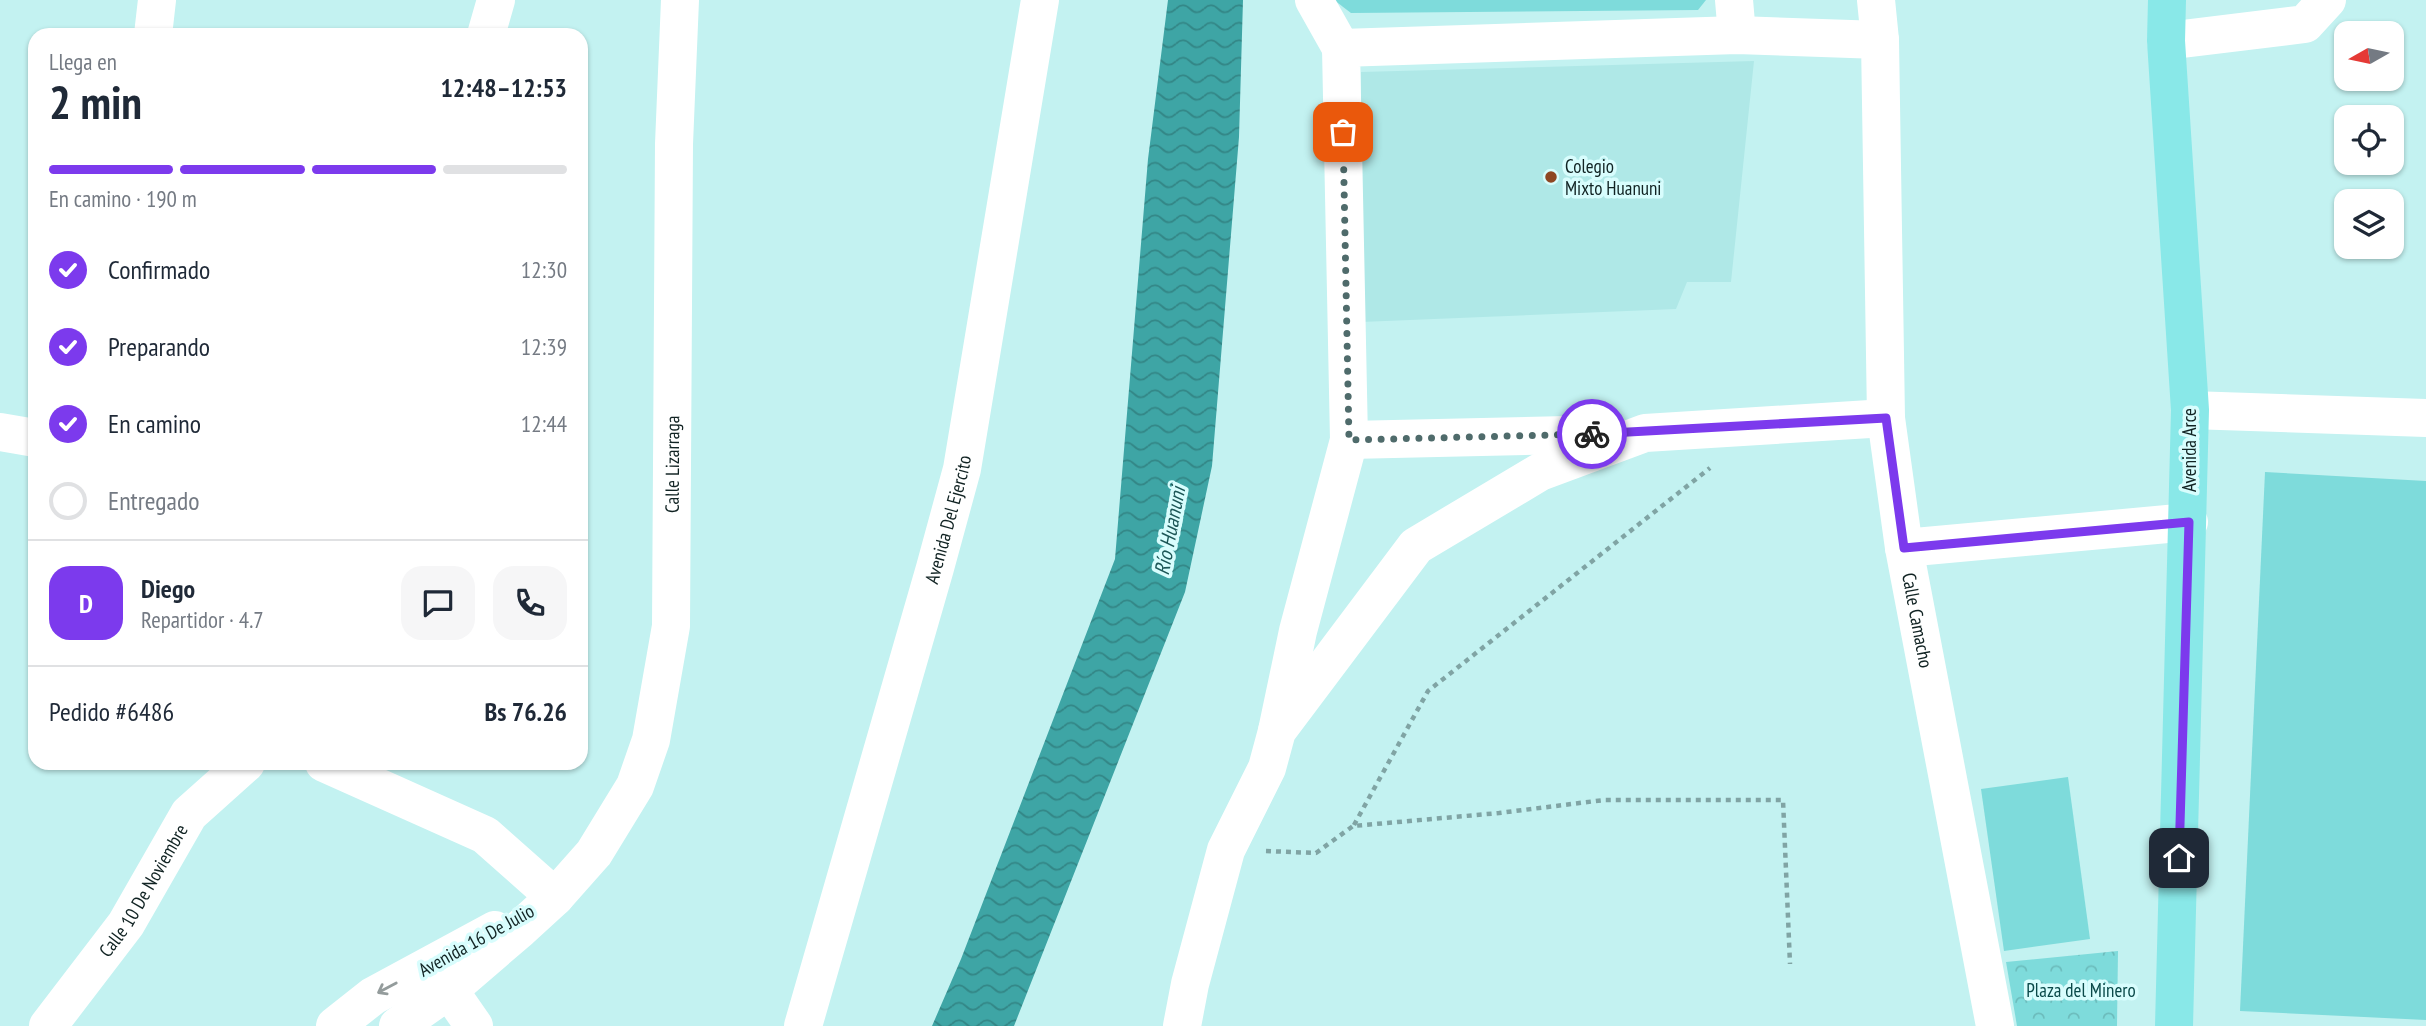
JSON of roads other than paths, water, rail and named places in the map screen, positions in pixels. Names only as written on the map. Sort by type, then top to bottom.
[{"type":"main road","name":"Avenida Arce","points":[[2166,0],[2166,41],[2190,410],[2174,1026]]},
{"type":"street","points":[[154,28],[157,0]]},
{"type":"street","points":[[488,28],[496,0]]},
{"type":"street","name":"Calle Lizarraga","points":[[555,897],[594,853],[635,786],[651,740],[671,626],[674,144],[680,0]]},
{"type":"street","name":"Avenida Del Ejercito","points":[[803,1026],[962,469],[1040,0]]},
{"type":"street","points":[[1182,1026],[1190,984],[1226,850],[1267,768],[1298,631],[1349,440],[1341,48],[1314,0]]},
{"type":"street","name":"Calle Camacho","points":[[1876,0],[1880,40],[1886,418],[1904,548],[1995,1026]]},
{"type":"street","points":[[2166,41],[2305,24],[2328,0]]},
{"type":"street","points":[[1341,48],[1735,17],[1880,40]]},
{"type":"street","points":[[2190,410],[2426,418]]},
{"type":"street","points":[[1349,440],[1645,433],[1886,418]]},
{"type":"street","points":[[0,432],[28,437]]},
{"type":"street","points":[[1277,731],[1416,546],[1540,472],[1645,433]]},
{"type":"street","points":[[1904,548],[2189,522]]},
{"type":"street","name":"Calle 10 De Noviembre","points":[[48,1026],[126,924],[189,814],[238,770]]},
{"type":"street","points":[[340,770],[485,835],[555,897]]},
{"type":"street","name":"Avenida 16 De Julio","points":[[398,1026],[439,978],[555,897]]},
{"type":"street","points":[[439,978],[474,1026]]},
{"type":"street","name":"Avenida 16 De Julio","points":[[335,1026],[373,996],[439,978]]},
{"type":"water","name":"Río Huanuni","points":[[1168,0],[1243,0],[1239,137],[1212,466],[1185,592],[1014,1026],[932,1026],[961,959],[1115,559],[1148,159]]},
{"type":"place","name":"Colegio Mixto Huanuni","points":[[1551,177]]},
{"type":"park label","name":"Plaza del Minero","points":[[2081,990]]}]
